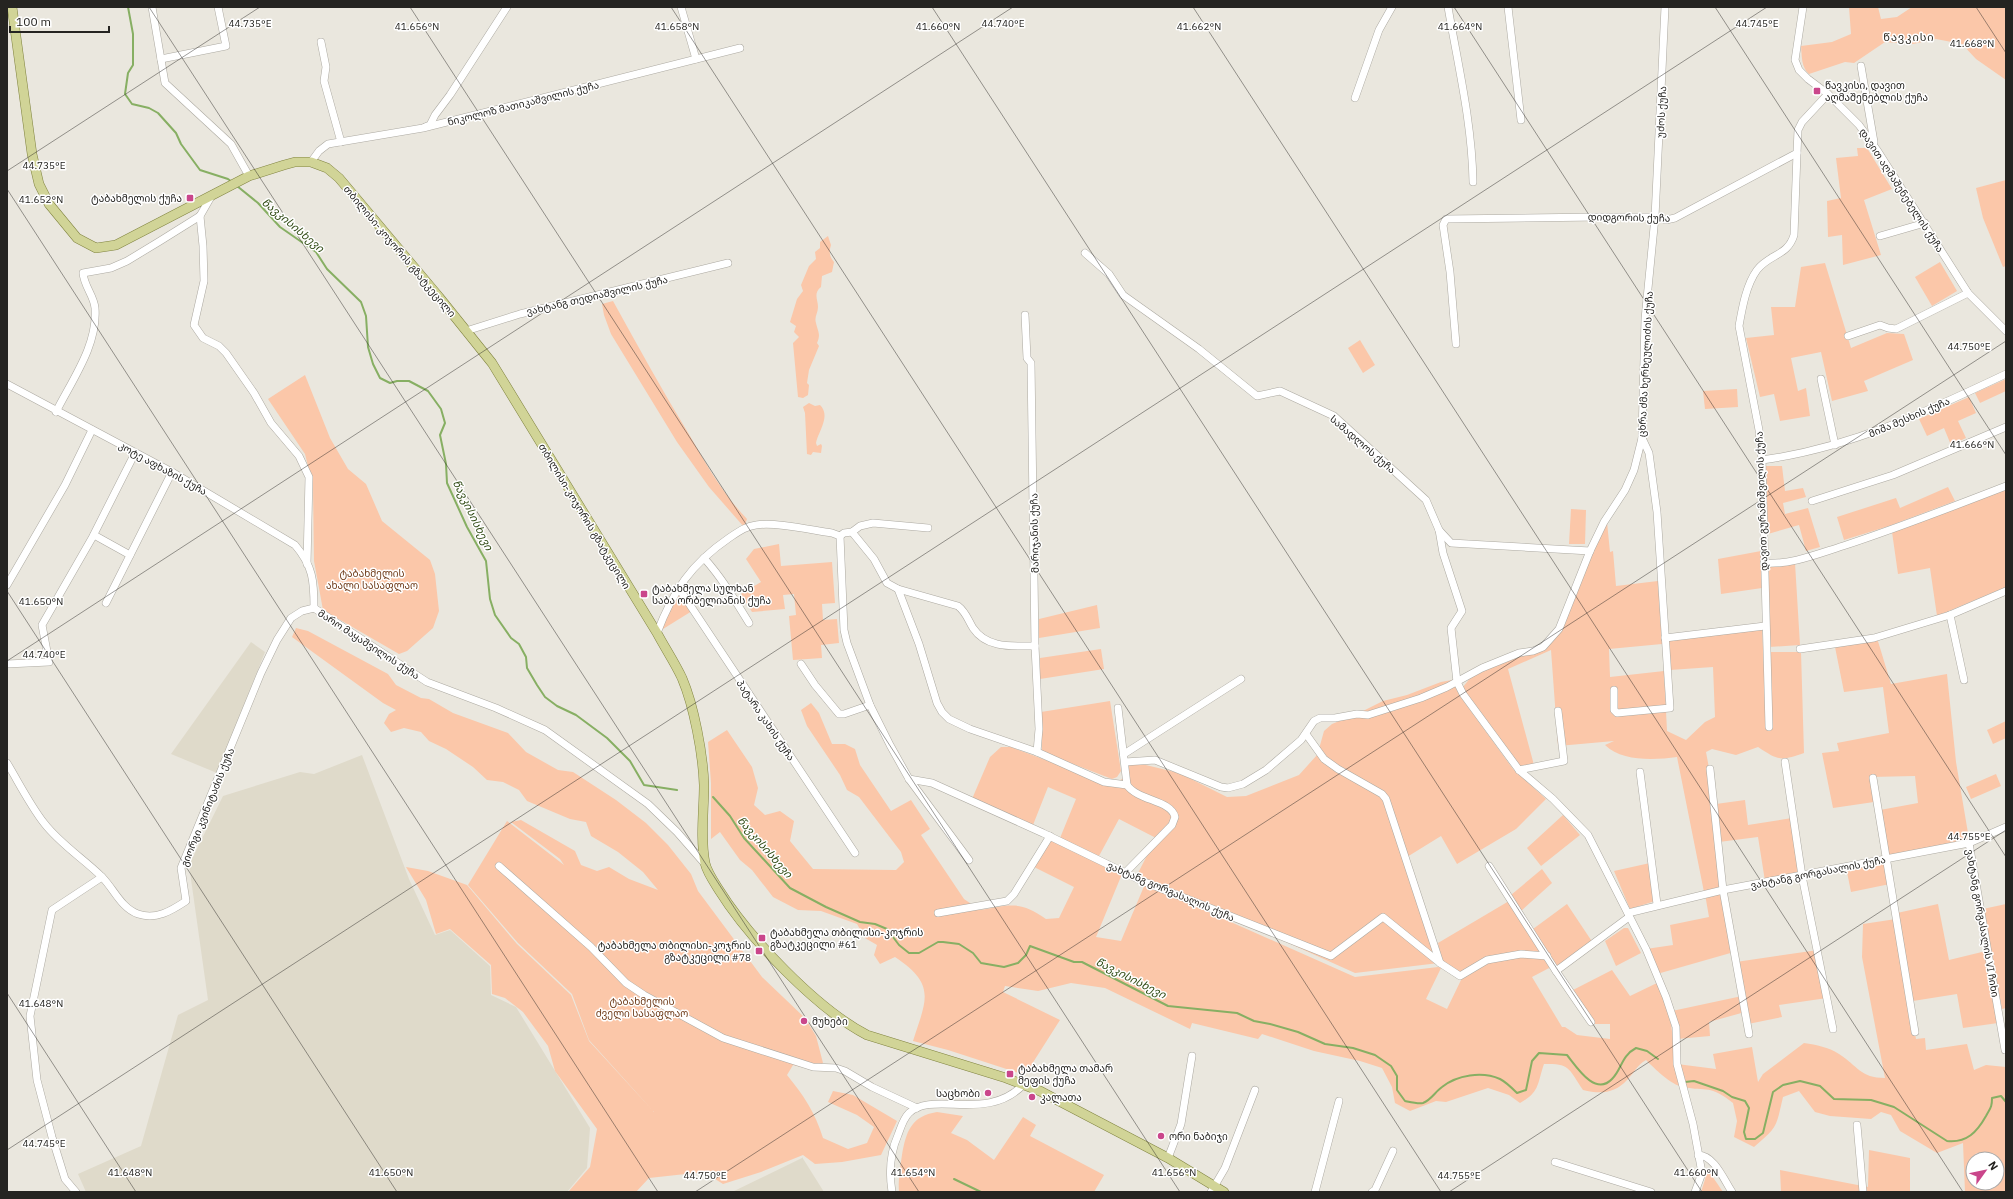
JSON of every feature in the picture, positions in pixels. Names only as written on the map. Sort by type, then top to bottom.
[{"type":"main road","name":"თბილისი-კოჯორის გზატკეცილი","points":[[12,7],[30,140],[39,184],[49,204],[62,222],[77,238],[96,248],[116,245],[131,239],[212,194],[249,176],[284,164],[311,162],[327,168],[339,178],[492,363],[656,633],[682,679],[699,740],[704,784],[703,844],[705,864],[726,900],[762,946],[799,982],[850,1026],[878,1040],[1024,1084],[1168,1158],[1213,1189],[1224,1192]]},
{"type":"street","points":[[152,7],[165,83],[231,144],[249,176]]},
{"type":"street","points":[[161,59],[226,46],[218,7]]},
{"type":"street","points":[[424,128],[430,125],[435,114],[450,95],[507,7]]},
{"type":"street","points":[[682,7],[696,59]]},
{"type":"street","points":[[1355,98],[1378,30],[1392,7]]},
{"type":"street","points":[[1448,7],[1464,85],[1473,158],[1474,182]]},
{"type":"street","points":[[1508,7],[1521,120]]},
{"type":"street","name":"უძოს ქუჩა","points":[[1656,217],[1665,7]]},
{"type":"street","name":"დავით აღმაშენებელის ქუჩა","points":[[1803,7],[1795,60],[1799,70],[1808,80],[1828,94],[1859,125],[1874,145],[1925,223],[1968,293],[2006,331]]},
{"type":"street","points":[[322,42],[326,67],[324,81],[341,142]]},
{"type":"street","name":"ნიკოლოზ მათიკაშვილის ქუჩა","points":[[311,162],[319,151],[328,144],[424,128],[740,48]]},
{"type":"street","points":[[1861,66],[1874,145]]},
{"type":"street","points":[[1797,153],[1798,130],[1802,122],[1828,94]]},
{"type":"street","name":"დიდგორის ქუჩა","points":[[1456,344],[1450,272],[1443,225],[1446,219],[1656,217],[1666,220],[1675,218],[1797,153]]},
{"type":"street","name":"დავით გურამიშვილის ქუჩა","points":[[1769,727],[1765,626],[1762,460],[1759,430],[1740,326],[1742,312],[1755,274],[1765,263],[1787,250],[1792,244],[1795,227],[1797,153]]},
{"type":"street","points":[[56,412],[94,334],[95,307],[84,282],[83,273],[111,268],[127,261],[200,216],[212,194]]},
{"type":"street","name":"მარო მაყაშვილის ქუჩა","points":[[200,216],[204,281],[194,325],[203,338],[219,346],[226,353],[254,393],[271,423],[299,456],[310,477],[307,565],[314,581],[314,608],[427,682],[496,708],[545,730],[648,804],[677,832],[705,864]]},
{"type":"street","name":"ცხრა ძმა ხერხეულიძის ქუჩა","points":[[1125,762],[1155,760],[1195,775],[1212,785],[1228,788],[1243,784],[1266,770],[1306,734],[1314,721],[1320,718],[1368,715],[1421,698],[1457,682],[1482,668],[1519,653],[1533,651],[1543,647],[1559,629],[1590,551],[1604,522],[1625,490],[1634,470],[1642,438],[1646,319],[1656,217]]},
{"type":"street","points":[[1880,236],[1925,223]]},
{"type":"street","name":"სამადლოს ქუჩა","points":[[1085,253],[1110,274],[1123,295],[1199,349],[1257,396],[1280,391],[1334,416],[1426,500],[1440,530],[1441,545],[1462,611],[1450,628],[1457,682]]},
{"type":"street","name":"ვახტანგ თედიაშვილის ქუჩა","points":[[466,331],[520,314],[728,263]]},
{"type":"street","points":[[1848,336],[1880,325],[1896,329],[1968,293]]},
{"type":"street","name":"მარიჯანის ქუჩა","points":[[1025,315],[1027,358],[1031,363],[1035,646],[1039,729],[1037,752]]},
{"type":"street","name":"მიშა მესხის ქუჩა","points":[[1762,460],[1795,455],[1835,445],[1886,429],[2006,374]]},
{"type":"street","points":[[1822,379],[1835,445]]},
{"type":"street","name":"კოტე აფხაზის ქუჩა","points":[[7,384],[56,412],[172,472],[285,538],[302,554],[307,565]]},
{"type":"street","points":[[1812,501],[1893,475],[2006,427]]},
{"type":"street","points":[[7,585],[65,485],[92,430]]},
{"type":"street","points":[[1614,690],[1616,712],[1670,709],[1657,512],[1649,453],[1642,438]]},
{"type":"street","points":[[7,664],[49,662],[42,625],[94,535],[135,453]]},
{"type":"street","points":[[106,603],[172,472]]},
{"type":"street","points":[[1764,563],[1778,564],[1795,561],[1891,530],[2006,486]]},
{"type":"street","points":[[840,536],[844,533],[852,532],[860,526],[873,523],[928,528]]},
{"type":"street","points":[[656,633],[668,604],[678,587],[713,549],[748,526],[784,526],[832,533],[840,536]]},
{"type":"street","points":[[1440,530],[1451,543],[1590,551]]},
{"type":"street","points":[[852,532],[874,558],[887,583],[898,589],[958,606],[962,609],[974,629],[985,641],[993,645],[1035,646]]},
{"type":"street","points":[[94,535],[130,555]]},
{"type":"street","points":[[840,536],[844,630],[847,643],[870,705],[909,779],[969,860]]},
{"type":"street","points":[[704,558],[726,584],[749,623]]},
{"type":"street","name":"პატარა კახის ქუჩა","points":[[678,587],[855,854]]},
{"type":"street","points":[[898,589],[919,644],[937,703],[942,712],[949,719],[970,729],[1037,752],[1104,782],[1128,785]]},
{"type":"street","points":[[1800,649],[1874,638],[1950,615],[2006,591]]},
{"type":"street","name":"გიორგი კვინიტაძის ქუჩა","points":[[7,764],[44,824],[102,878],[124,905],[137,914],[148,916],[162,915],[186,901],[181,868],[261,673],[277,640],[291,618],[302,611],[314,608]]},
{"type":"street","points":[[1950,615],[1964,680]]},
{"type":"street","points":[[1666,638],[1765,626]]},
{"type":"street","points":[[801,664],[815,685],[839,714],[844,714],[870,705]]},
{"type":"street","points":[[1124,754],[1241,678]]},
{"type":"street","points":[[1457,682],[1463,694],[1519,770],[1553,799],[1588,835],[1657,974],[1672,1011],[1676,1033],[1677,1064],[1693,1124],[1702,1173],[1694,1192]]},
{"type":"street","points":[[1118,708],[1128,785],[1132,792],[1171,809],[1175,817],[1172,825],[1125,873]]},
{"type":"street","points":[[1519,770],[1564,761],[1558,711]]},
{"type":"street","points":[[1306,734],[1324,758],[1338,769],[1382,794],[1386,799],[1440,963],[1462,976],[1487,960],[1521,954],[1547,956]]},
{"type":"street","points":[[1786,762],[1802,876],[1833,1029]]},
{"type":"street","points":[[1710,769],[1723,890],[1749,1034]]},
{"type":"street","points":[[1640,772],[1657,904]]},
{"type":"street","points":[[1873,778],[1915,1032]]},
{"type":"street","name":"ვახტანგ გორგასალის ქუჩა","points":[[909,779],[932,783],[1050,836],[1125,873],[1331,956],[1383,917],[1440,963]]},
{"type":"street","name":"ვახტანგ გორგასალის ქუჩა","points":[[1556,971],[1628,915],[1657,904],[1969,843],[2006,827]]},
{"type":"street","points":[[938,913],[1007,900],[1014,894],[1050,836]]},
{"type":"street","name":"ვახტანგ გორგასალის VI ჩიხი","points":[[1969,843],[2005,1050]]},
{"type":"street","points":[[499,866],[591,947],[626,983],[644,995],[723,1038],[813,1067],[836,1068],[845,1071],[872,1087],[917,1108]]},
{"type":"street","points":[[1489,866],[1556,971],[1591,1022]]},
{"type":"street","points":[[76,1192],[65,1179],[37,1080],[30,1016],[52,910],[102,878]]},
{"type":"street","points":[[1168,1158],[1181,1124],[1192,1056]]},
{"type":"street","points":[[892,1192],[891,1162],[896,1138],[902,1122],[910,1113],[917,1108],[936,1105],[974,1106],[992,1103],[1015,1094],[1024,1084]]},
{"type":"street","points":[[1213,1189],[1225,1168],[1255,1090]]},
{"type":"street","points":[[1315,1192],[1339,1102]]},
{"type":"street","points":[[1857,1125],[1863,1192]]},
{"type":"street","points":[[1372,1192],[1375,1190],[1393,1151]]},
{"type":"street","points":[[1698,1155],[1704,1155],[1710,1159],[1732,1192]]},
{"type":"street","points":[[1555,1162],[1651,1192]]},
{"type":"shaded area","points":[[251,642],[265,652],[217,773],[171,754]]},
{"type":"shaded area","points":[[362,755],[409,879],[435,935],[450,930],[490,966],[491,995],[516,1007],[590,1128],[587,1168],[567,1192],[86,1192],[78,1174],[141,1146],[178,1015],[208,1000],[189,865],[223,796],[300,772],[314,774]]},
{"type":"shaded area","points":[[802,1158],[824,1192],[732,1192]]},
{"type":"green space","points":[[1849,7],[1878,7],[1881,19],[1897,17],[1912,7],[2006,7],[2006,80],[1976,59],[1962,44],[1936,39],[1913,44],[1885,42],[1854,63],[1845,62],[1809,74],[1803,65],[1801,46],[1832,42],[1851,34]]},
{"type":"green space","points":[[1857,148],[1867,148],[1892,189],[1864,200],[1881,255],[1843,265],[1842,235],[1828,237],[1827,201],[1841,198],[1836,158],[1858,156]]},
{"type":"green space","points":[[2006,180],[2006,266],[2003,267],[1983,218],[1976,188]]},
{"type":"green space","points":[[828,236],[831,245],[830,256],[834,262],[832,272],[822,276],[821,287],[817,292],[816,297],[818,307],[816,321],[819,335],[817,343],[819,346],[809,370],[807,383],[809,385],[808,395],[803,398],[798,397],[793,343],[799,337],[794,332],[796,326],[790,322],[797,299],[803,291],[801,285],[809,266],[816,259],[815,252],[820,248],[820,242]]},
{"type":"green space","points":[[1940,262],[1957,291],[1932,306],[1915,277]]},
{"type":"green space","points":[[1825,263],[1851,348],[1887,333],[1904,334],[1913,360],[1864,381],[1868,391],[1832,401],[1821,352],[1791,358],[1798,391],[1806,388],[1810,416],[1780,421],[1774,394],[1760,397],[1746,338],[1774,335],[1771,307],[1795,307],[1801,267]]},
{"type":"green space","points":[[613,301],[660,386],[709,469],[730,500],[747,519],[744,527],[709,487],[677,442],[611,334],[604,315],[602,304]]},
{"type":"green space","points":[[1360,340],[1375,365],[1363,373],[1348,348]]},
{"type":"green space","name":"ტაბახმელის ახალი სასაფლაო","points":[[305,375],[330,438],[348,469],[366,484],[382,521],[430,560],[435,574],[439,611],[433,628],[407,651],[399,654],[323,610],[314,561],[313,486],[305,454],[268,399]]},
{"type":"green space","points":[[2006,379],[2006,391],[1980,403],[1975,393]]},
{"type":"green space","points":[[1737,389],[1738,407],[1705,409],[1703,391]]},
{"type":"green space","points":[[1969,397],[1976,413],[1958,421],[1966,438],[1951,445],[1944,428],[1927,436],[1919,419]]},
{"type":"green space","points":[[809,403],[815,406],[820,405],[824,414],[823,423],[816,443],[817,446],[821,444],[822,446],[821,453],[813,452],[811,455],[807,454],[805,413],[803,407]]},
{"type":"green space","points":[[1766,466],[1782,466],[1785,491],[1803,488],[1806,497],[1783,503],[1785,514],[1808,508],[1820,547],[1806,551],[1799,525],[1768,534]]},
{"type":"green space","points":[[1948,487],[1955,501],[1889,526],[1844,540],[1837,517],[1896,498],[1900,508]]},
{"type":"green space","points":[[2006,487],[2006,587],[1937,616],[1930,568],[1898,574],[1892,532]]},
{"type":"green space","points":[[1571,509],[1586,510],[1585,544],[1569,544]]},
{"type":"green space","points":[[1607,522],[1610,552],[1613,551],[1616,586],[1658,581],[1662,644],[1609,649],[1610,677],[1664,671],[1667,731],[1686,740],[1705,722],[1715,717],[1713,667],[1670,670],[1668,639],[1762,629],[1767,728],[1769,652],[1801,652],[1804,753],[1780,758],[1771,755],[1758,747],[1736,755],[1712,749],[1706,752],[1709,768],[1720,889],[1704,892],[1677,757],[1649,759],[1629,757],[1612,751],[1605,745],[1614,741],[1558,746],[1551,650],[1508,669],[1534,765],[1520,768],[1462,688],[1472,676],[1519,656],[1535,653],[1559,633],[1590,555]]},
{"type":"green space","points":[[779,544],[781,566],[832,562],[835,603],[822,604],[823,620],[837,619],[839,643],[821,645],[822,658],[793,660],[789,616],[796,615],[794,594],[783,595],[785,609],[752,612],[741,594],[761,582],[746,559],[754,549]]},
{"type":"green space","points":[[1761,551],[1762,588],[1721,594],[1718,559]]},
{"type":"green space","points":[[1795,563],[1800,645],[1769,647],[1767,566],[1779,567]]},
{"type":"green space","points":[[678,591],[692,611],[663,629],[661,627]]},
{"type":"green space","points":[[1097,605],[1100,628],[1039,638],[1039,619]]},
{"type":"green space","name":"ტაბახმელის ძველი სასაფლაო","points":[[296,628],[308,631],[388,674],[396,685],[421,698],[429,699],[453,713],[508,733],[526,752],[558,770],[573,772],[616,800],[646,823],[668,845],[691,874],[698,891],[762,977],[805,1018],[816,1036],[823,1063],[814,1070],[793,1065],[787,1075],[799,1090],[808,1105],[823,1138],[848,1149],[867,1143],[874,1127],[857,1115],[828,1102],[833,1091],[853,1095],[897,1121],[881,1155],[842,1162],[815,1164],[803,1155],[761,1172],[723,1184],[704,1172],[649,1178],[636,1192],[569,1191],[590,1167],[597,1129],[555,1071],[548,1046],[523,1012],[505,998],[492,994],[491,965],[450,929],[436,934],[426,900],[406,867],[428,871],[467,885],[517,944],[571,995],[589,1041],[654,1112],[589,1040],[572,994],[518,943],[468,885],[507,821],[564,865],[560,859],[511,822],[521,820],[575,851],[581,865],[597,871],[609,867],[629,879],[658,890],[643,872],[618,852],[591,836],[586,822],[570,819],[527,801],[519,790],[503,782],[487,780],[473,767],[446,749],[429,741],[421,732],[404,728],[391,732],[384,723],[389,714],[396,710],[383,703],[292,637]]},
{"type":"green space","points":[[1877,638],[1891,684],[1947,674],[1956,762],[1969,839],[1888,856],[1880,810],[1918,803],[1915,776],[1871,777],[1874,802],[1833,808],[1822,753],[1839,751],[1837,743],[1889,733],[1883,687],[1844,692],[1835,647]]},
{"type":"green space","points":[[1101,649],[1104,669],[1040,679],[1040,658]]},
{"type":"green space","points":[[1452,680],[1460,696],[1513,769],[1546,799],[1516,829],[1457,864],[1441,836],[1407,857],[1387,797],[1325,758],[1319,749],[1324,731],[1332,724],[1383,701],[1407,695],[1441,682]]},
{"type":"green space","points":[[1110,701],[1121,771],[1117,777],[1112,779],[1042,752],[1041,712]]},
{"type":"green space","points":[[811,703],[819,713],[832,744],[845,744],[855,749],[860,765],[891,811],[911,800],[930,829],[921,835],[964,899],[980,910],[1007,906],[1021,906],[1046,919],[1059,918],[1074,887],[1034,867],[1051,839],[1122,874],[1096,937],[1121,941],[1145,884],[1355,977],[1438,967],[1441,968],[1426,999],[1447,1009],[1461,980],[1488,963],[1521,956],[1546,958],[1551,967],[1532,977],[1562,1027],[1565,1027],[1577,1035],[1610,1039],[1610,1024],[1595,1024],[1573,990],[1612,970],[1630,996],[1657,983],[1669,1011],[1673,1038],[1672,1011],[1742,996],[1736,962],[1818,950],[1827,998],[1779,1005],[1782,1017],[1748,1024],[1745,1012],[1709,1022],[1710,1036],[1677,1039],[1677,1064],[1716,1069],[1713,1054],[1752,1047],[1758,1082],[1763,1074],[1804,1043],[1831,1050],[1839,1054],[1864,1074],[1885,1078],[1862,957],[1863,924],[1896,919],[1916,1039],[1925,1038],[1926,1050],[1967,1044],[1974,1070],[1986,1065],[2006,1067],[2006,1192],[1965,1192],[1963,1143],[1937,1153],[1900,1131],[1891,1115],[1881,1112],[1871,1119],[1830,1116],[1815,1112],[1799,1091],[1783,1097],[1775,1126],[1768,1135],[1754,1147],[1734,1137],[1737,1121],[1733,1103],[1719,1093],[1713,1091],[1678,1086],[1663,1076],[1646,1060],[1640,1064],[1622,1085],[1606,1092],[1583,1090],[1575,1077],[1564,1066],[1544,1064],[1535,1091],[1520,1103],[1509,1095],[1488,1088],[1446,1102],[1436,1101],[1410,1111],[1395,1103],[1392,1087],[1382,1068],[1360,1061],[1314,1051],[1262,1034],[1258,1039],[1192,1023],[1190,1029],[1105,988],[1071,983],[1038,991],[1005,986],[1003,992],[1060,1020],[1025,1075],[948,1050],[913,1041],[922,1015],[925,994],[923,985],[908,967],[895,957],[880,964],[874,955],[877,945],[865,938],[857,924],[821,911],[798,910],[773,897],[752,870],[740,860],[720,832],[711,839],[711,783],[708,742],[727,730],[752,767],[758,788],[754,805],[765,815],[780,811],[794,821],[790,841],[813,869],[896,870],[904,862],[901,852],[859,797],[847,790],[840,775],[807,726],[801,710]]},
{"type":"green space","points":[[2006,721],[2006,738],[1993,744],[1987,730]]},
{"type":"green space","points":[[1001,747],[1011,747],[1107,783],[1115,784],[1126,776],[1125,760],[1179,773],[1227,797],[1246,796],[1299,775],[1317,755],[1384,800],[1439,963],[1355,973],[1137,875],[1156,838],[1119,819],[1099,856],[1060,838],[1076,799],[1048,787],[1033,825],[972,799],[990,757]]},
{"type":"green space","points":[[1996,774],[2001,786],[1971,799],[1966,787]]},
{"type":"green space","points":[[1745,800],[1748,825],[1792,818],[1800,874],[1765,881],[1758,837],[1719,842],[1716,804]]},
{"type":"green space","points":[[1563,815],[1580,835],[1541,866],[1527,848]]},
{"type":"green space","points":[[1886,860],[1890,884],[1851,892],[1846,867]]},
{"type":"green space","points":[[1650,863],[1655,901],[1630,909],[1614,871]]},
{"type":"green space","points":[[1542,869],[1552,883],[1521,911],[1511,895]]},
{"type":"green space","points":[[1723,890],[1734,952],[1657,974],[1646,949],[1673,945],[1670,925],[1709,917],[1705,894]]},
{"type":"green space","points":[[1509,901],[1543,954],[1487,958],[1460,974],[1442,962],[1438,943]]},
{"type":"green space","points":[[1567,904],[1593,943],[1557,969],[1533,929]]},
{"type":"green space","points":[[1938,904],[1949,960],[1986,951],[1998,1023],[1963,1028],[1957,994],[1913,1001],[1897,913]]},
{"type":"green space","points":[[2006,904],[2006,1008],[2002,1009],[1983,909]]},
{"type":"green space","points":[[1624,928],[1628,928],[1641,953],[1616,966],[1605,941]]},
{"type":"green space","points":[[937,1112],[963,1116],[951,1133],[967,1140],[994,1160],[1023,1117],[1036,1125],[1030,1136],[1104,1175],[1094,1192],[899,1192],[901,1164],[908,1132],[911,1126],[921,1117]]},
{"type":"green space","points":[[1869,1150],[1910,1158],[1910,1192],[1781,1192],[1780,1170],[1868,1187]]},
{"type":"green space","points":[[1708,1170],[1723,1192],[1701,1192]]},
{"type":"waterway","name":"წავკისისხევი","points":[[128,7],[133,34],[133,65],[128,73],[125,94],[132,104],[149,108],[158,113],[176,133],[181,144],[200,170],[228,179],[232,182]]},
{"type":"waterway","name":"წავკისისხევი","points":[[237,186],[258,203],[280,227],[316,252],[327,269],[361,302],[366,316],[368,347],[373,364],[380,378],[390,383],[397,381],[409,381],[428,391],[441,409],[445,423],[440,435],[446,464],[447,483],[467,527],[486,561],[490,599],[495,615],[511,638],[519,644],[526,657],[527,668],[545,697],[557,706],[576,715],[607,738],[630,761],[644,785],[677,790]]},
{"type":"waterway","name":"წავკისისხევი","points":[[713,797],[730,816],[744,838],[790,888],[826,907],[860,922],[875,924],[887,929],[899,945],[909,953],[919,953],[938,942],[959,944],[973,953],[981,963],[1004,967],[1018,963],[1026,955],[1030,946],[1074,962],[1082,962],[1168,1006],[1237,1013],[1254,1021],[1298,1032],[1325,1044],[1353,1048],[1375,1055],[1391,1066],[1397,1076],[1397,1090],[1405,1101],[1423,1103],[1448,1083],[1462,1077],[1478,1075],[1485,1075],[1500,1079],[1507,1083],[1517,1093],[1526,1090],[1532,1061],[1539,1053],[1567,1055],[1586,1078],[1599,1084],[1606,1084],[1612,1079],[1627,1055],[1636,1048],[1647,1051],[1658,1059]]},
{"type":"waterway","name":"წავკისისხევი","points":[[1685,1082],[1694,1081],[1723,1091],[1732,1097],[1745,1101],[1749,1108],[1744,1132],[1746,1139],[1755,1139],[1763,1133],[1773,1092],[1783,1085],[1800,1081],[1820,1086],[1834,1099],[1871,1100],[1894,1107],[1947,1141],[1960,1140],[1971,1135],[1983,1122],[1992,1104],[1992,1098],[2001,1096],[2006,1102]]},
{"type":"waterway","points":[[954,1179],[981,1192]]},
{"type":"place","name":"წავკისი, დავით აღმაშენებლის ქუჩა","points":[[1817,91]]},
{"type":"place","name":"ტაბახმელის ქუჩა","points":[[190,198]]},
{"type":"place","name":"ტაბახმელა სულხან საბა ორბელიანის ქუჩა","points":[[644,594]]},
{"type":"place","name":"ტაბახმელა თბილისი-კოჯრის გზატკეცილი #61","points":[[762,938]]},
{"type":"place","name":"ტაბახმელა თბილისი-კოჯრის გზატკეცილი #78","points":[[759,951]]},
{"type":"place","name":"მუხები","points":[[804,1021]]},
{"type":"place","name":"ტაბახმელა თამარ მეფის ქუჩა","points":[[1010,1074]]},
{"type":"place","name":"საცხობი","points":[[988,1093]]},
{"type":"place","name":"კალათა","points":[[1032,1097]]},
{"type":"place","name":"ორი ნაბიჯი","points":[[1161,1136]]},
{"type":"district","name":"წავკისი","points":[[1909,37]]}]
